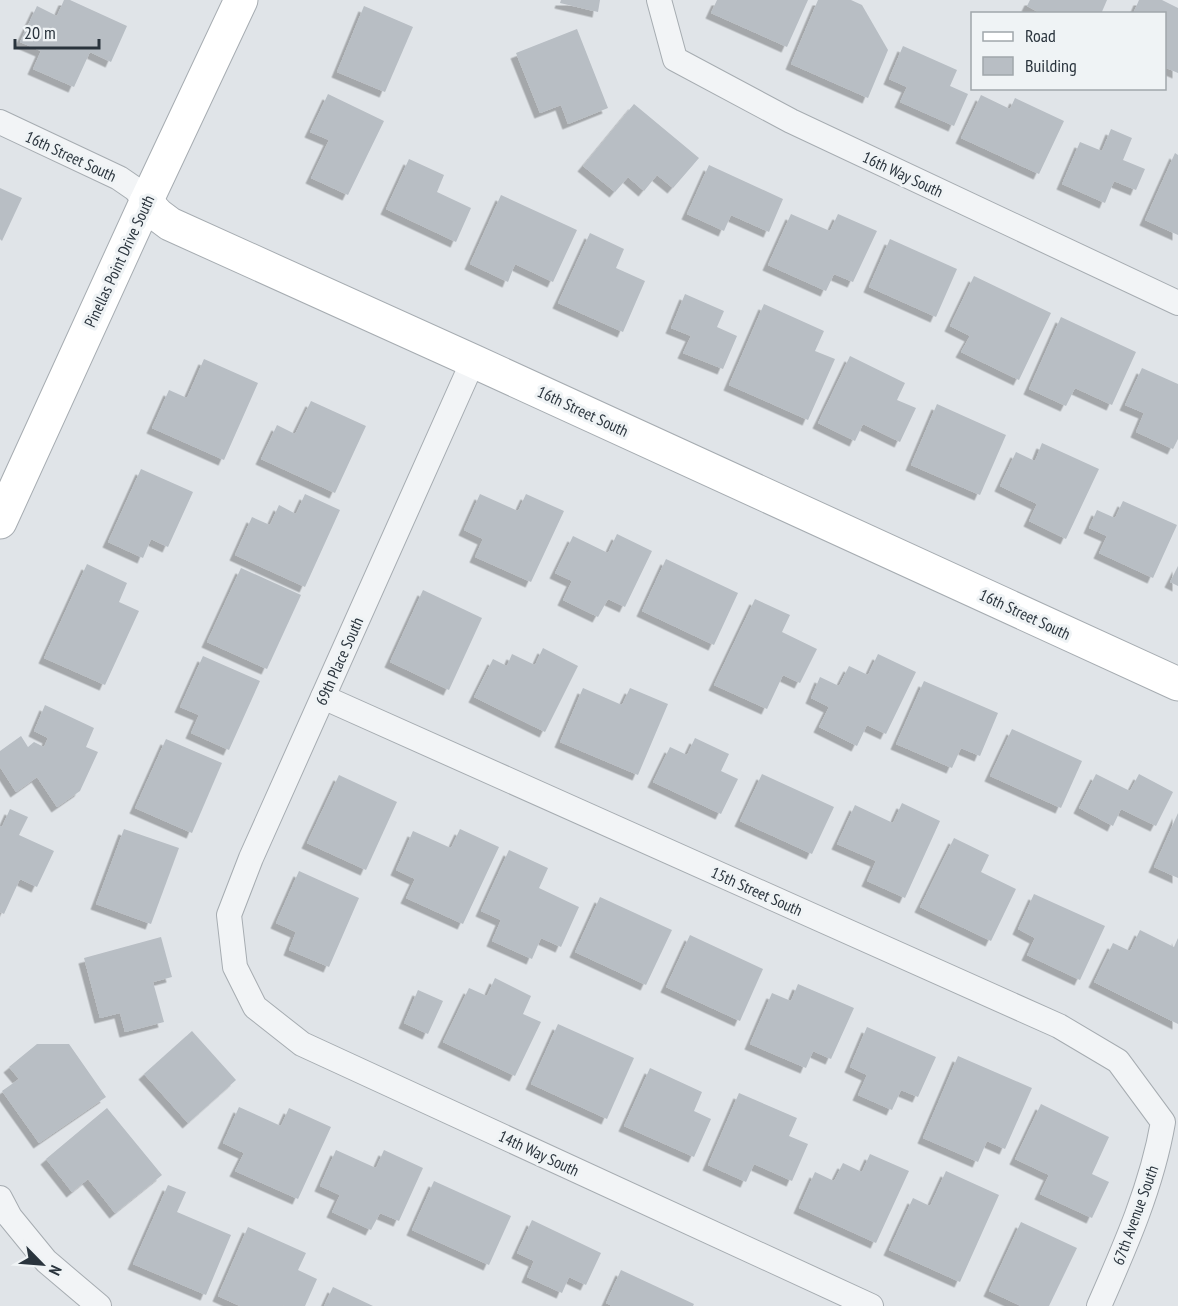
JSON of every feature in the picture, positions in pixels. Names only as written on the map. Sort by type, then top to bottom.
[{"type":"street","name":"Pinellas Point Drive South","points":[[0,522],[241,0]]},
{"type":"street","name":"16th Way South","points":[[661,6],[675,59],[790,121],[1178,303]]},
{"type":"street","name":"16th Street South","points":[[0,122],[119,177],[135,189],[158,215],[170,224],[1178,684]]},
{"type":"street","name":"69th Place South","points":[[235,967],[229,915],[251,858],[473,361]]},
{"type":"street","name":"15th Street South","points":[[323,697],[1059,1026],[1118,1061],[1163,1122]]},
{"type":"street","name":"14th Way South","points":[[235,967],[255,1007],[302,1044],[871,1306]]},
{"type":"street","name":"67th Avenue South","points":[[1099,1306],[1131,1235],[1159,1148],[1163,1122]]},
{"type":"street","points":[[0,1198],[10,1217],[46,1262],[99,1306]]},
{"type":"building","points":[[64,0],[70,0],[127,26],[111,62],[90,52],[74,87],[33,69],[41,51],[20,42],[37,6],[57,16]]},
{"type":"building","points":[[561,0],[600,0],[598,12],[560,3]]},
{"type":"building","points":[[717,0],[808,0],[787,47],[711,13]]},
{"type":"building","points":[[818,0],[851,0],[862,5],[888,50],[868,98],[791,64]]},
{"type":"building","points":[[1030,0],[1107,0],[1102,12],[1038,12],[1027,6]]},
{"type":"building","points":[[1139,0],[1162,0],[1178,8],[1178,73],[1166,68],[1166,12],[1134,12]]},
{"type":"building","points":[[364,6],[413,27],[385,92],[337,72]]},
{"type":"building","points":[[577,29],[608,108],[568,124],[561,105],[540,113],[516,53]]},
{"type":"building","points":[[903,46],[957,70],[950,86],[968,94],[954,126],[900,102],[907,87],[889,79]]},
{"type":"building","points":[[328,94],[384,121],[348,195],[311,178],[329,140],[310,132]]},
{"type":"building","points":[[981,95],[1010,109],[1015,98],[1064,121],[1039,174],[961,138]]},
{"type":"building","points":[[634,104],[699,158],[673,188],[657,175],[644,191],[628,177],[615,192],[583,166]]},
{"type":"building","points":[[1111,129],[1132,138],[1123,160],[1145,169],[1136,190],[1114,181],[1105,203],[1062,184],[1080,142],[1102,151]]},
{"type":"building","points":[[1175,153],[1178,155],[1178,235],[1145,220]]},
{"type":"building","points":[[409,159],[444,175],[437,192],[471,208],[456,242],[386,209]]},
{"type":"building","points":[[709,165],[783,199],[769,232],[731,215],[724,231],[687,214]]},
{"type":"building","points":[[0,188],[22,198],[2,241],[0,239]]},
{"type":"building","points":[[501,195],[577,230],[553,282],[515,264],[508,282],[470,264]]},
{"type":"building","points":[[791,214],[830,231],[838,214],[877,231],[853,282],[834,274],[826,291],[768,265]]},
{"type":"building","points":[[590,233],[624,249],[616,268],[645,281],[623,332],[558,303]]},
{"type":"building","points":[[890,239],[957,269],[936,317],[869,287]]},
{"type":"building","points":[[974,276],[1051,313],[1019,380],[961,352],[970,336],[950,326]]},
{"type":"building","points":[[685,294],[724,311],[717,327],[737,336],[723,369],[683,353],[691,336],[671,328]]},
{"type":"building","points":[[764,304],[824,331],[815,351],[835,359],[808,420],[729,385]]},
{"type":"building","points":[[1061,317],[1136,352],[1112,405],[1075,388],[1066,406],[1029,389]]},
{"type":"building","points":[[850,356],[905,383],[897,400],[916,408],[900,442],[863,424],[855,441],[818,423]]},
{"type":"building","points":[[204,359],[258,383],[224,460],[152,428],[169,390],[187,398]]},
{"type":"building","points":[[1142,368],[1178,384],[1178,439],[1173,449],[1136,432],[1144,413],[1125,405]]},
{"type":"building","points":[[311,401],[366,426],[335,493],[261,459],[277,425],[295,434]]},
{"type":"building","points":[[937,404],[1006,435],[980,495],[911,465]]},
{"type":"building","points":[[1042,443],[1099,469],[1066,539],[1029,521],[1037,504],[1000,486],[1016,452],[1035,461]]},
{"type":"building","points":[[141,469],[193,492],[168,547],[151,539],[143,558],[108,542]]},
{"type":"building","points":[[305,494],[340,510],[305,587],[235,555],[252,517],[270,525],[279,505],[296,514]]},
{"type":"building","points":[[480,494],[518,511],[526,494],[564,511],[531,582],[475,557],[483,539],[464,530]]},
{"type":"building","points":[[1123,501],[1177,525],[1153,578],[1099,553],[1107,536],[1089,528],[1097,510],[1115,518]]},
{"type":"building","points":[[617,534],[652,551],[625,607],[608,599],[598,617],[563,600],[572,581],[555,573],[573,536],[608,553]]},
{"type":"building","points":[[666,559],[738,593],[714,645],[642,611]]},
{"type":"building","points":[[87,564],[127,583],[119,602],[139,611],[105,685],[44,658]]},
{"type":"building","points":[[1178,566],[1178,586],[1170,582]]},
{"type":"building","points":[[241,568],[301,595],[267,669],[207,642]]},
{"type":"building","points":[[423,590],[482,618],[449,690],[390,662]]},
{"type":"building","points":[[755,599],[790,615],[782,632],[817,649],[800,683],[783,675],[767,709],[714,685]]},
{"type":"building","points":[[543,648],[578,666],[545,732],[474,697],[493,659],[507,666],[512,654],[535,665]]},
{"type":"building","points":[[878,654],[916,672],[886,734],[867,725],[857,746],[819,727],[829,707],[811,698],[820,677],[839,686],[849,666],[868,675]]},
{"type":"building","points":[[203,656],[260,681],[229,750],[191,733],[199,715],[180,707]]},
{"type":"building","points":[[924,681],[998,713],[980,756],[961,748],[952,768],[896,744]]},
{"type":"building","points":[[583,688],[622,705],[630,688],[668,704],[638,775],[560,742]]},
{"type":"building","points":[[45,705],[94,728],[86,747],[98,752],[80,791],[57,807],[37,777],[16,792],[0,767],[0,751],[21,736],[28,747],[34,742],[44,747],[48,738],[34,731]]},
{"type":"building","points":[[1012,729],[1082,761],[1061,808],[990,776]]},
{"type":"building","points":[[695,738],[729,754],[721,771],[738,779],[721,814],[653,782],[670,747],[687,755]]},
{"type":"building","points":[[166,739],[222,763],[192,833],[135,808]]},
{"type":"building","points":[[762,774],[834,807],[812,854],[740,821]]},
{"type":"building","points":[[1096,774],[1130,791],[1139,774],[1173,792],[1156,826],[1121,809],[1113,826],[1079,808]]},
{"type":"building","points":[[339,775],[397,802],[366,870],[307,843]]},
{"type":"building","points":[[902,803],[940,821],[905,898],[867,881],[876,861],[837,844],[855,805],[893,823]]},
{"type":"building","points":[[10,809],[28,817],[19,835],[54,851],[37,887],[20,879],[4,914],[0,912],[0,826],[2,827]]},
{"type":"building","points":[[1178,813],[1178,878],[1154,867]]},
{"type":"building","points":[[124,829],[179,848],[151,924],[96,904]]},
{"type":"building","points":[[460,829],[499,847],[463,924],[406,898],[415,879],[396,870],[413,831],[451,848]]},
{"type":"building","points":[[954,838],[989,855],[981,872],[1016,889],[991,941],[920,907]]},
{"type":"building","points":[[509,850],[548,868],[539,888],[579,907],[561,947],[541,938],[532,959],[492,941],[501,920],[481,911]]},
{"type":"building","points":[[299,871],[359,898],[329,967],[289,950],[296,932],[276,923]]},
{"type":"building","points":[[1034,894],[1105,926],[1080,980],[1027,955],[1035,938],[1018,929]]},
{"type":"building","points":[[600,897],[672,930],[646,985],[575,952]]},
{"type":"building","points":[[1140,930],[1174,947],[1178,938],[1178,1024],[1094,982],[1113,943],[1130,951]]},
{"type":"building","points":[[690,935],[763,969],[740,1021],[666,987]]},
{"type":"building","points":[[161,937],[172,977],[153,982],[164,1022],[125,1032],[120,1013],[100,1018],[84,958]]},
{"type":"building","points":[[495,978],[531,996],[523,1014],[541,1022],[515,1076],[443,1042],[469,988],[487,996]]},
{"type":"building","points":[[798,984],[854,1008],[831,1059],[813,1051],[806,1068],[750,1044],[772,993],[791,1001]]},
{"type":"building","points":[[418,990],[443,1001],[428,1034],[404,1023]]},
{"type":"building","points":[[558,1024],[634,1058],[607,1119],[531,1084]]},
{"type":"building","points":[[867,1027],[936,1057],[918,1097],[901,1090],[892,1110],[858,1095],[867,1075],[850,1067]]},
{"type":"building","points":[[192,1031],[236,1080],[188,1123],[144,1074]]},
{"type":"building","points":[[37,1044],[69,1044],[106,1097],[39,1143],[2,1091],[19,1079],[9,1067]]},
{"type":"building","points":[[958,1056],[1032,1088],[1005,1149],[987,1141],[978,1162],[923,1138]]},
{"type":"building","points":[[650,1068],[702,1092],[694,1111],[711,1119],[694,1157],[624,1126]]},
{"type":"building","points":[[739,1093],[797,1118],[789,1136],[808,1144],[792,1181],[754,1164],[746,1182],[708,1165]]},
{"type":"building","points":[[1041,1104],[1109,1137],[1092,1174],[1109,1182],[1092,1218],[1040,1194],[1049,1175],[1015,1159]]},
{"type":"building","points":[[239,1107],[281,1126],[289,1108],[331,1127],[298,1199],[235,1171],[244,1153],[223,1143]]},
{"type":"building","points":[[107,1108],[162,1175],[115,1213],[88,1179],[72,1192],[46,1159]]},
{"type":"building","points":[[336,1150],[376,1168],[384,1150],[423,1168],[399,1221],[380,1213],[371,1230],[332,1212],[340,1195],[320,1186]]},
{"type":"building","points":[[870,1154],[909,1171],[876,1243],[799,1208],[815,1172],[834,1181],[843,1163],[862,1172]]},
{"type":"building","points":[[946,1171],[999,1195],[960,1282],[889,1250],[913,1198],[930,1206]]},
{"type":"building","points":[[434,1181],[511,1216],[489,1265],[412,1230]]},
{"type":"building","points":[[168,1185],[186,1192],[177,1212],[231,1235],[206,1295],[133,1264]]},
{"type":"building","points":[[532,1220],[601,1253],[586,1285],[569,1277],[562,1293],[527,1277],[534,1261],[517,1253]]},
{"type":"building","points":[[1021,1222],[1077,1248],[1049,1306],[1021,1306],[989,1291]]},
{"type":"building","points":[[248,1227],[306,1253],[298,1270],[317,1279],[305,1306],[240,1306],[218,1296]]},
{"type":"building","points":[[621,1270],[694,1304],[693,1306],[612,1306],[606,1303]]},
{"type":"building","points":[[333,1287],[373,1306],[324,1306]]}]
